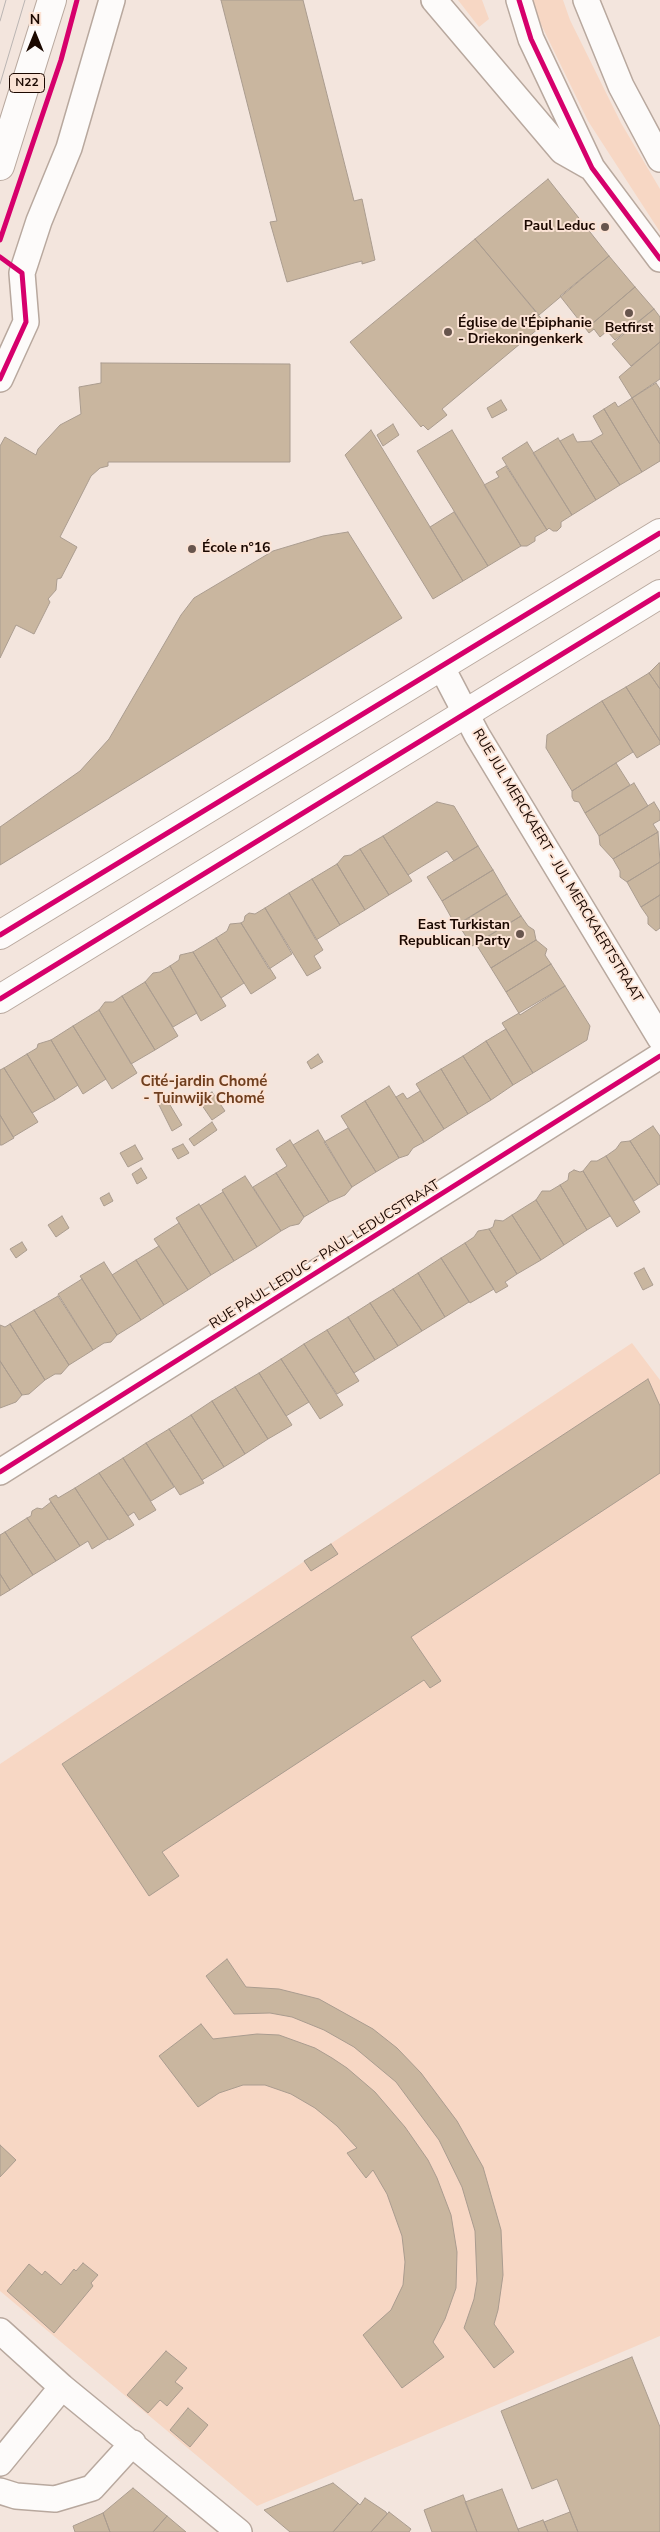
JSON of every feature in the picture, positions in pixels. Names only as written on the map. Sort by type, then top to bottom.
[{"type":"street","name":"N22","points":[[0,166],[52,0]]},
{"type":"street","points":[[0,378],[26,322],[22,273],[39,221],[69,148],[112,0]]},
{"type":"street","points":[[434,0],[562,151],[592,168]]},
{"type":"street","points":[[519,0],[531,39],[592,168],[660,259]]},
{"type":"street","points":[[586,0],[621,86],[660,159]]},
{"type":"street","points":[[0,935],[660,532]]},
{"type":"street","points":[[0,999],[438,732],[465,712],[660,594]]},
{"type":"street","name":"RUE JUL MERCKAERT - JUL MERCKAERTSTRAAT","points":[[441,666],[465,712],[660,1038]]},
{"type":"street","name":"RUE PAUL LEDUC - PAUL LEDUCSTRAAT","points":[[0,1472],[660,1056]]},
{"type":"street","points":[[0,2331],[62,2387],[133,2442],[239,2532]]},
{"type":"street","points":[[0,2463],[62,2387]]},
{"type":"street","points":[[0,2491],[16,2496],[55,2499],[92,2488],[133,2442]]},
{"type":"shaded area","points":[[458,0],[482,0],[489,19],[479,27]]},
{"type":"shaded area","points":[[532,0],[563,0],[570,20],[621,123],[660,189],[660,232],[588,121],[536,14]]},
{"type":"shaded area","points":[[632,1343],[660,1380],[660,2336],[257,2506],[0,2291],[0,1764]]},
{"type":"building","points":[[221,0],[303,0],[354,201],[362,199],[375,260],[362,264],[362,261],[354,263],[287,282],[270,222],[277,221]]},
{"type":"building","points":[[548,179],[609,256],[539,315],[475,239]]},
{"type":"building","name":"Église de l'Épiphanie - Driekoningenkerk","points":[[475,239],[545,323],[442,409],[447,415],[428,430],[423,425],[421,427],[350,342]]},
{"type":"building","points":[[609,256],[635,287],[586,329],[560,296]]},
{"type":"building","points":[[635,287],[654,309],[615,340],[607,331],[600,337],[594,329],[589,333],[586,329]]},
{"type":"building","points":[[654,309],[660,317],[660,342],[631,366],[612,344]]},
{"type":"building","points":[[660,342],[660,379],[632,398],[619,377]]},
{"type":"building","points":[[101,363],[290,364],[290,462],[108,462],[108,466],[100,468],[91,476],[60,537],[77,547],[61,578],[57,579],[56,590],[48,599],[50,602],[34,634],[16,625],[0,658],[0,446],[5,437],[36,455],[38,449],[60,425],[81,414],[79,387],[101,383]]},
{"type":"building","points":[[656,383],[660,389],[660,444],[632,398]]},
{"type":"building","points":[[632,398],[660,444],[660,461],[642,472],[604,409],[615,402],[618,407]]},
{"type":"building","points":[[501,400],[507,410],[492,418],[487,408]]},
{"type":"building","points":[[604,409],[642,472],[620,485],[591,441],[603,434],[593,416]]},
{"type":"building","points":[[393,424],[399,435],[383,446],[377,435]]},
{"type":"building","points":[[371,430],[463,581],[433,599],[345,455]]},
{"type":"building","points":[[452,430],[521,546],[488,566],[417,451]]},
{"type":"building","points":[[573,434],[577,442],[591,441],[620,485],[596,500],[560,441]]},
{"type":"building","points":[[558,438],[596,500],[572,515],[533,453]]},
{"type":"building","points":[[527,442],[572,515],[561,522],[561,527],[557,531],[549,528],[547,530],[502,458]]},
{"type":"building","points":[[506,466],[547,530],[535,537],[535,541],[527,546],[521,546],[484,485],[499,477],[496,472]]},
{"type":"building","points":[[454,512],[488,566],[463,581],[430,527]]},
{"type":"building","points":[[348,532],[402,618],[0,865],[0,827],[80,771],[109,739],[181,615],[194,598],[273,551],[323,536]]},
{"type":"building","points":[[660,663],[660,689],[649,673]]},
{"type":"building","points":[[649,673],[660,689],[660,741],[626,687]]},
{"type":"building","points":[[626,687],[660,741],[660,744],[637,758],[602,701]]},
{"type":"building","points":[[602,701],[633,752],[572,791],[546,748],[547,735]]},
{"type":"building","points":[[616,763],[630,785],[585,813],[579,802],[574,801],[572,791]]},
{"type":"building","points":[[634,783],[648,806],[599,836],[585,813]]},
{"type":"building","points":[[437,802],[454,806],[478,846],[454,861],[447,851],[408,875],[383,836]]},
{"type":"building","points":[[654,802],[660,812],[660,820],[653,824],[658,832],[613,859],[600,845],[599,836]]},
{"type":"building","points":[[658,832],[660,862],[627,882],[620,877],[620,871],[613,859]]},
{"type":"building","points":[[383,836],[412,881],[389,895],[360,849]]},
{"type":"building","points":[[478,846],[493,870],[442,901],[427,877]]},
{"type":"building","points":[[360,849],[389,895],[365,910],[337,864],[344,856],[351,855]]},
{"type":"building","points":[[660,862],[660,895],[641,907],[627,882]]},
{"type":"building","points":[[337,864],[365,910],[340,925],[312,879]]},
{"type":"building","points":[[493,870],[507,894],[456,926],[442,901]]},
{"type":"building","points":[[312,879],[340,925],[316,940],[289,893]]},
{"type":"building","points":[[289,893],[323,950],[314,956],[321,968],[307,976],[265,908]]},
{"type":"building","points":[[507,894],[521,916],[472,946],[458,924]]},
{"type":"building","points":[[660,895],[660,928],[656,931],[648,924],[648,917],[641,907]]},
{"type":"building","points":[[265,908],[292,954],[269,969],[241,923],[249,913],[255,914]]},
{"type":"building","points":[[521,916],[528,926],[534,930],[536,940],[491,968],[476,944]]},
{"type":"building","points":[[241,923],[276,978],[251,994],[216,938],[227,931],[230,924]]},
{"type":"building","points":[[216,938],[244,983],[221,998],[193,952]]},
{"type":"building","points":[[536,940],[547,949],[545,955],[551,964],[506,992],[491,968]]},
{"type":"building","points":[[193,952],[226,1006],[201,1021],[170,966],[179,960],[180,955]]},
{"type":"building","points":[[551,964],[565,986],[520,1015],[506,992]]},
{"type":"building","points":[[170,966],[197,1013],[173,1027],[145,982],[153,973],[160,972]]},
{"type":"building","points":[[145,982],[178,1036],[155,1050],[122,996]]},
{"type":"building","points":[[565,986],[590,1026],[587,1040],[533,1073],[502,1023]]},
{"type":"building","points":[[122,996],[155,1050],[131,1064],[99,1010],[105,1002],[113,1002]]},
{"type":"building","points":[[99,1010],[137,1073],[112,1089],[73,1026]]},
{"type":"building","points":[[73,1026],[106,1079],[83,1094],[51,1040]]},
{"type":"building","points":[[506,1029],[533,1073],[513,1085],[486,1041]]},
{"type":"building","points":[[51,1040],[78,1085],[55,1100],[27,1054],[37,1048],[38,1044]]},
{"type":"building","points":[[486,1041],[513,1085],[491,1100],[463,1056]]},
{"type":"building","points":[[27,1054],[55,1100],[32,1113],[4,1068]]},
{"type":"building","points":[[318,1054],[323,1062],[311,1069],[307,1062]]},
{"type":"building","points":[[463,1056],[491,1100],[468,1114],[441,1069]]},
{"type":"building","points":[[4,1068],[38,1122],[13,1137],[0,1115],[0,1070]]},
{"type":"building","points":[[441,1069],[468,1114],[444,1129],[416,1084]]},
{"type":"building","points":[[389,1086],[424,1142],[413,1148],[408,1155],[399,1158],[365,1101]]},
{"type":"building","points":[[420,1091],[444,1129],[424,1142],[396,1097],[403,1093],[407,1099]]},
{"type":"building","points":[[212,1092],[225,1111],[212,1120],[199,1101]]},
{"type":"building","points":[[167,1100],[182,1125],[172,1131],[159,1105]]},
{"type":"building","points":[[365,1101],[399,1158],[376,1172],[341,1116]]},
{"type":"building","points":[[0,1115],[14,1138],[2,1145],[0,1145]]},
{"type":"building","points":[[212,1122],[217,1130],[194,1146],[189,1139]]},
{"type":"building","points":[[653,1126],[660,1136],[660,1184],[658,1185],[630,1141]]},
{"type":"building","points":[[348,1128],[376,1172],[352,1187],[324,1142]]},
{"type":"building","points":[[318,1130],[352,1187],[345,1195],[329,1202],[293,1145]]},
{"type":"building","points":[[290,1140],[329,1202],[304,1217],[276,1173],[287,1166],[276,1149]]},
{"type":"building","points":[[630,1141],[658,1185],[634,1201],[606,1156],[616,1149],[621,1142]]},
{"type":"building","points":[[183,1144],[189,1153],[178,1159],[172,1149]]},
{"type":"building","points":[[135,1145],[143,1159],[128,1167],[120,1153]]},
{"type":"building","points":[[606,1156],[640,1212],[617,1227],[583,1171],[591,1161],[597,1161]]},
{"type":"building","points":[[141,1168],[147,1178],[137,1184],[132,1174]]},
{"type":"building","points":[[574,1170],[583,1171],[610,1216],[587,1230],[560,1185],[568,1180],[569,1173]]},
{"type":"building","points":[[276,1173],[304,1217],[299,1224],[281,1231],[253,1187]]},
{"type":"building","points":[[245,1176],[281,1231],[257,1247],[222,1190]]},
{"type":"building","points":[[560,1185],[587,1230],[564,1245],[536,1200],[542,1191],[550,1191]]},
{"type":"building","points":[[223,1192],[257,1247],[234,1261],[200,1206]]},
{"type":"building","points":[[109,1193],[113,1201],[104,1206],[100,1198]]},
{"type":"building","points":[[536,1200],[564,1245],[541,1260],[512,1215]]},
{"type":"building","points":[[199,1204],[234,1261],[211,1275],[176,1218]]},
{"type":"building","points":[[512,1215],[541,1260],[517,1274],[489,1229],[493,1227],[495,1220],[503,1221]]},
{"type":"building","points":[[62,1216],[69,1228],[56,1237],[48,1225]]},
{"type":"building","points":[[179,1223],[211,1275],[188,1290],[154,1239]]},
{"type":"building","points":[[489,1229],[517,1274],[505,1282],[508,1286],[496,1293],[465,1243],[474,1237],[478,1231]]},
{"type":"building","points":[[22,1242],[27,1250],[16,1258],[10,1249]]},
{"type":"building","points":[[465,1243],[494,1289],[470,1303],[441,1258]]},
{"type":"building","points":[[159,1246],[188,1290],[164,1305],[136,1260]]},
{"type":"building","points":[[441,1258],[469,1302],[445,1317],[418,1273]]},
{"type":"building","points":[[136,1260],[164,1305],[141,1320],[112,1275]]},
{"type":"building","points":[[104,1262],[141,1320],[117,1335],[80,1276]]},
{"type":"building","points":[[644,1268],[653,1285],[643,1290],[634,1273]]},
{"type":"building","points":[[418,1273],[445,1317],[422,1331],[393,1289]]},
{"type":"building","points":[[82,1279],[117,1335],[111,1342],[104,1343],[93,1350],[58,1294]]},
{"type":"building","points":[[393,1289],[422,1331],[398,1346],[370,1303]]},
{"type":"building","points":[[58,1296],[93,1350],[69,1365],[34,1310]]},
{"type":"building","points":[[370,1303],[398,1346],[375,1360],[348,1317]]},
{"type":"building","points":[[34,1310],[69,1365],[61,1374],[55,1374],[45,1380],[10,1324]]},
{"type":"building","points":[[348,1317],[375,1360],[354,1373],[327,1330]]},
{"type":"building","points":[[10,1324],[45,1380],[29,1394],[22,1395],[0,1361],[0,1325],[5,1327]]},
{"type":"building","points":[[327,1330],[359,1381],[337,1394],[304,1344]]},
{"type":"building","points":[[304,1344],[343,1405],[320,1419],[281,1359]]},
{"type":"building","points":[[281,1359],[309,1402],[286,1416],[259,1373]]},
{"type":"building","points":[[0,1361],[22,1395],[16,1402],[0,1408]]},
{"type":"building","points":[[259,1373],[292,1425],[268,1439],[235,1387]]},
{"type":"building","points":[[648,1379],[660,1406],[660,1473],[411,1637],[441,1681],[430,1688],[424,1680],[162,1852],[179,1876],[149,1896],[62,1764]]},
{"type":"building","points":[[235,1387],[268,1439],[245,1454],[212,1401]]},
{"type":"building","points":[[212,1401],[245,1454],[224,1467],[191,1415]]},
{"type":"building","points":[[191,1415],[224,1467],[202,1480],[169,1429]]},
{"type":"building","points":[[169,1429],[204,1483],[180,1495],[146,1443]]},
{"type":"building","points":[[146,1443],[174,1487],[151,1501],[123,1458]]},
{"type":"building","points":[[123,1458],[156,1510],[139,1520],[134,1512],[128,1516],[99,1473]]},
{"type":"building","points":[[99,1473],[134,1525],[109,1540],[75,1488]]},
{"type":"building","points":[[75,1488],[108,1539],[92,1549],[88,1541],[80,1546],[49,1499],[56,1495],[58,1498]]},
{"type":"building","points":[[51,1502],[80,1546],[56,1561],[27,1518],[31,1516],[32,1511],[37,1508],[42,1509]]},
{"type":"building","points":[[27,1518],[56,1561],[33,1575],[5,1532]]},
{"type":"building","points":[[5,1532],[33,1575],[10,1590],[0,1574],[0,1535]]},
{"type":"building","points":[[331,1544],[338,1554],[311,1571],[304,1561]]},
{"type":"building","points":[[0,1574],[10,1590],[0,1596]]},
{"type":"building","points":[[227,1959],[246,1987],[279,1989],[319,1999],[373,2029],[397,2048],[421,2073],[457,2121],[483,2167],[501,2230],[503,2275],[494,2324],[514,2352],[494,2368],[464,2328],[474,2299],[477,2281],[475,2231],[462,2187],[439,2140],[396,2082],[354,2047],[324,2030],[292,2017],[270,2013],[234,2014],[206,1976]]},
{"type":"building","points":[[201,2024],[213,2039],[257,2034],[279,2035],[315,2048],[332,2058],[375,2092],[405,2127],[428,2160],[451,2215],[457,2252],[456,2288],[445,2319],[433,2342],[444,2357],[402,2388],[363,2335],[391,2310],[403,2285],[405,2262],[402,2236],[387,2194],[373,2170],[366,2178],[347,2153],[357,2148],[337,2126],[315,2108],[291,2094],[265,2085],[243,2085],[219,2093],[198,2107],[159,2056]]},
{"type":"building","points":[[0,2145],[16,2160],[0,2177]]},
{"type":"building","points":[[83,2263],[98,2275],[91,2283],[93,2286],[54,2333],[7,2291],[29,2264],[42,2275],[45,2271],[61,2285],[74,2269],[76,2271]]},
{"type":"building","points":[[166,2351],[187,2368],[175,2382],[183,2388],[167,2406],[160,2400],[148,2413],[127,2395]]},
{"type":"building","points":[[632,2357],[660,2427],[660,2532],[578,2532],[557,2479],[532,2489],[501,2411]]},
{"type":"building","points":[[188,2408],[208,2425],[190,2447],[170,2430]]},
{"type":"building","points":[[333,2483],[358,2503],[333,2532],[290,2532],[264,2510]]},
{"type":"building","points":[[133,2488],[167,2516],[153,2532],[110,2532],[103,2513]]},
{"type":"building","points":[[502,2489],[519,2532],[477,2532],[465,2502]]},
{"type":"building","points":[[463,2495],[477,2532],[432,2532],[424,2510]]},
{"type":"building","points":[[365,2498],[387,2514],[371,2532],[333,2532],[358,2503],[360,2505]]},
{"type":"building","points":[[389,2512],[411,2529],[409,2532],[371,2532]]},
{"type":"building","points":[[570,2512],[578,2532],[548,2532],[544,2522]]},
{"type":"building","points":[[103,2513],[110,2532],[75,2532],[73,2526]]},
{"type":"building","points":[[167,2516],[186,2532],[153,2532]]},
{"type":"building","points":[[543,2520],[548,2532],[519,2532],[518,2529]]},
{"type":"tram line","points":[[0,21],[6,0]]},
{"type":"tram line","points":[[0,84],[25,0]]},
{"type":"cycle path","points":[[0,240],[61,60],[77,0]]},
{"type":"cycle path","points":[[519,0],[531,39],[592,168],[660,259]]},
{"type":"cycle path","points":[[0,257],[22,273],[26,322],[0,379]]},
{"type":"cycle path","points":[[0,935],[660,533]]},
{"type":"cycle path","points":[[0,999],[660,594]]},
{"type":"cycle path","points":[[0,1472],[660,1056]]},
{"type":"place","name":"Paul Leduc","points":[[605,227]]},
{"type":"place","name":"Betfirst","points":[[629,313]]},
{"type":"place","name":"Église de l'Épiphanie - Driekoningenkerk","points":[[448,332]]},
{"type":"place","name":"École n°16","points":[[192,549]]},
{"type":"place","name":"East Turkistan Republican Party","points":[[520,934]]},
{"type":"district","name":"Cité-jardin Chomé - Tuinwijk Chomé","points":[[204,1090]]}]
